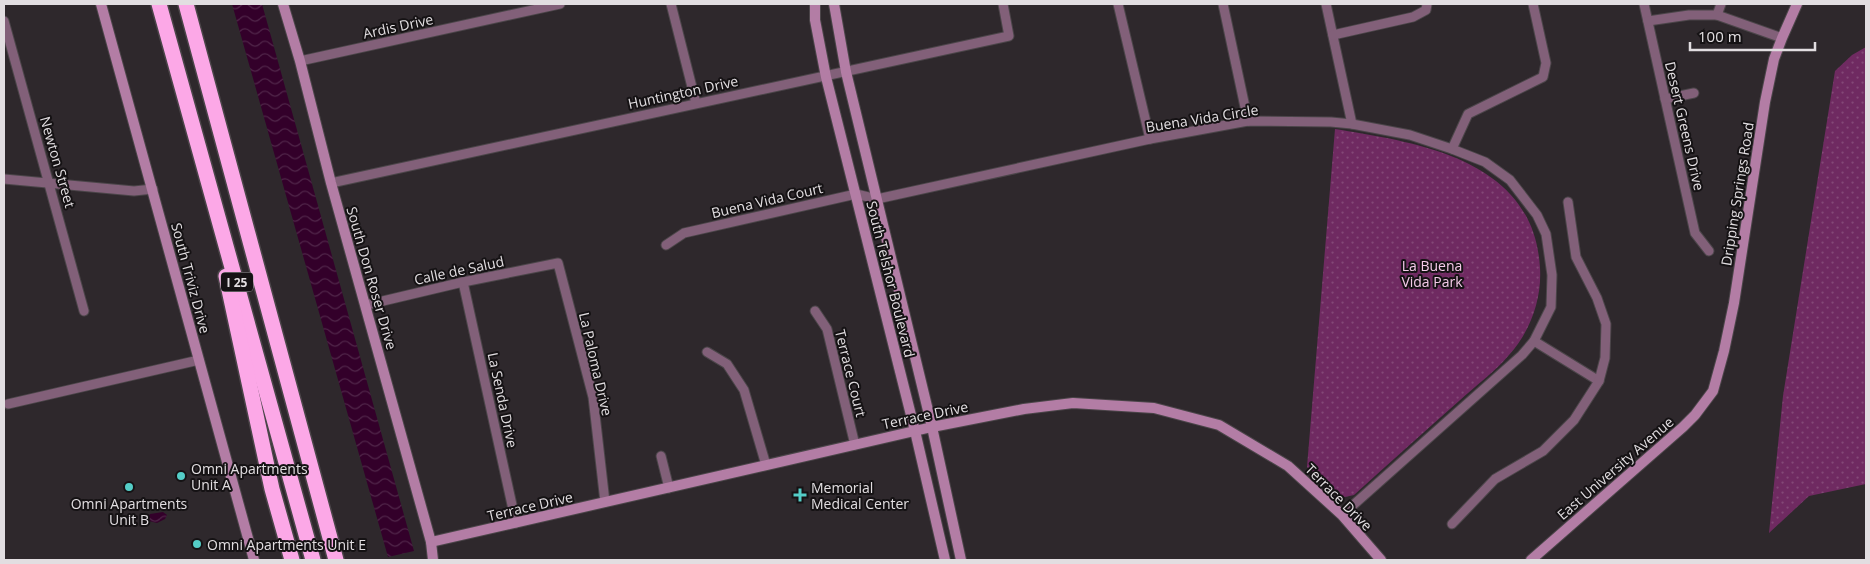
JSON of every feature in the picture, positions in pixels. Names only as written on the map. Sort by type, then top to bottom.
[{"type":"highway","name":"I 25","points":[[160,4],[313,560]]},
{"type":"highway","name":"I 25","points":[[186,4],[336,560]]},
{"type":"highway","points":[[194,128],[272,489],[292,560]]},
{"type":"street","name":"South Triviz Drive","points":[[102,4],[254,560]]},
{"type":"street","name":"South Don Roser Drive","points":[[283,4],[300,61],[330,183],[366,305],[431,542],[433,560]]},
{"type":"street","name":"Ardis Drive","points":[[300,61],[560,4]]},
{"type":"street","points":[[671,4],[696,103]]},
{"type":"street","name":"South Telshor Boulevard","points":[[815,4],[815,20],[826,77],[915,431],[945,560]]},
{"type":"street","name":"South Telshor Boulevard","points":[[834,4],[846,72],[932,427],[961,560]]},
{"type":"street","name":"Huntington Drive","points":[[330,183],[1009,36],[1003,4]]},
{"type":"street","points":[[1118,4],[1150,139]]},
{"type":"street","points":[[1222,4],[1248,121]]},
{"type":"street","points":[[1326,4],[1352,124]]},
{"type":"street","points":[[1333,35],[1413,17],[1426,10],[1427,4]]},
{"type":"street","points":[[1452,149],[1468,114],[1543,77],[1546,63],[1533,4]]},
{"type":"street","name":"Desert Greens Drive","points":[[1644,4],[1695,233],[1709,251]]},
{"type":"street","points":[[1717,15],[1721,4]]},
{"type":"street","name":"Dripping Springs Road","points":[[1713,391],[1734,303],[1774,59],[1798,4]]},
{"type":"street","points":[[1648,21],[1689,15],[1717,15],[1782,38]]},
{"type":"street","name":"Newton Street","points":[[4,21],[84,311]]},
{"type":"street","points":[[1664,99],[1694,93]]},
{"type":"street","name":"Buena Vida Circle","points":[[877,199],[1150,139],[1248,121],[1352,124],[1410,136],[1485,162],[1510,180],[1537,215],[1546,234],[1552,275],[1550,307],[1534,341],[1522,355],[1342,515]]},
{"type":"street","points":[[4,179],[134,191],[152,189]]},
{"type":"street","name":"Buena Vida Court","points":[[666,245],[684,233],[856,194],[877,199]]},
{"type":"street","points":[[1452,524],[1496,479],[1543,451],[1574,420],[1599,382],[1605,358],[1606,324],[1597,298],[1576,257],[1568,202]]},
{"type":"street","name":"Calle de Salud","points":[[366,305],[463,282],[558,263]]},
{"type":"street","name":"La Paloma Drive","points":[[558,263],[592,397],[605,502]]},
{"type":"street","name":"La Senda Drive","points":[[463,282],[516,523]]},
{"type":"street","name":"Terrace Court","points":[[814,310],[827,329],[855,445]]},
{"type":"street","points":[[1534,341],[1599,382]]},
{"type":"street","points":[[707,352],[727,364],[744,390],[766,465]]},
{"type":"street","points":[[8,404],[199,360]]},
{"type":"street","name":"East University Avenue","points":[[1530,560],[1683,427],[1695,415],[1713,391]]},
{"type":"street","name":"Terrace Drive","points":[[431,542],[932,427],[1024,408],[1058,404],[1154,408],[1219,425],[1288,466],[1342,515],[1381,560]]},
{"type":"street","points":[[661,456],[669,488]]},
{"type":"green space","points":[[1866,47],[1866,484],[1809,496],[1769,533],[1783,396],[1835,71],[1852,55]]},
{"type":"green space","name":"La Buena Vida Park","points":[[1335,129],[1402,141],[1436,151],[1468,163],[1495,180],[1518,203],[1533,232],[1540,268],[1537,303],[1529,326],[1509,355],[1354,495],[1345,497],[1338,495],[1307,467]]},
{"type":"water","points":[[232,4],[262,4],[414,551],[388,557]]},
{"type":"water","points":[[163,512],[167,515],[165,519],[157,523],[149,521],[148,517],[150,514]]},
{"type":"place","name":"Omni Apartments Unit A","points":[[181,476]]},
{"type":"place","name":"Omni Apartments Unit B","points":[[129,487]]},
{"type":"place","name":"Memorial Medical Center","points":[[800,495]]},
{"type":"place","name":"Omni Apartments Unit E","points":[[197,544]]}]
